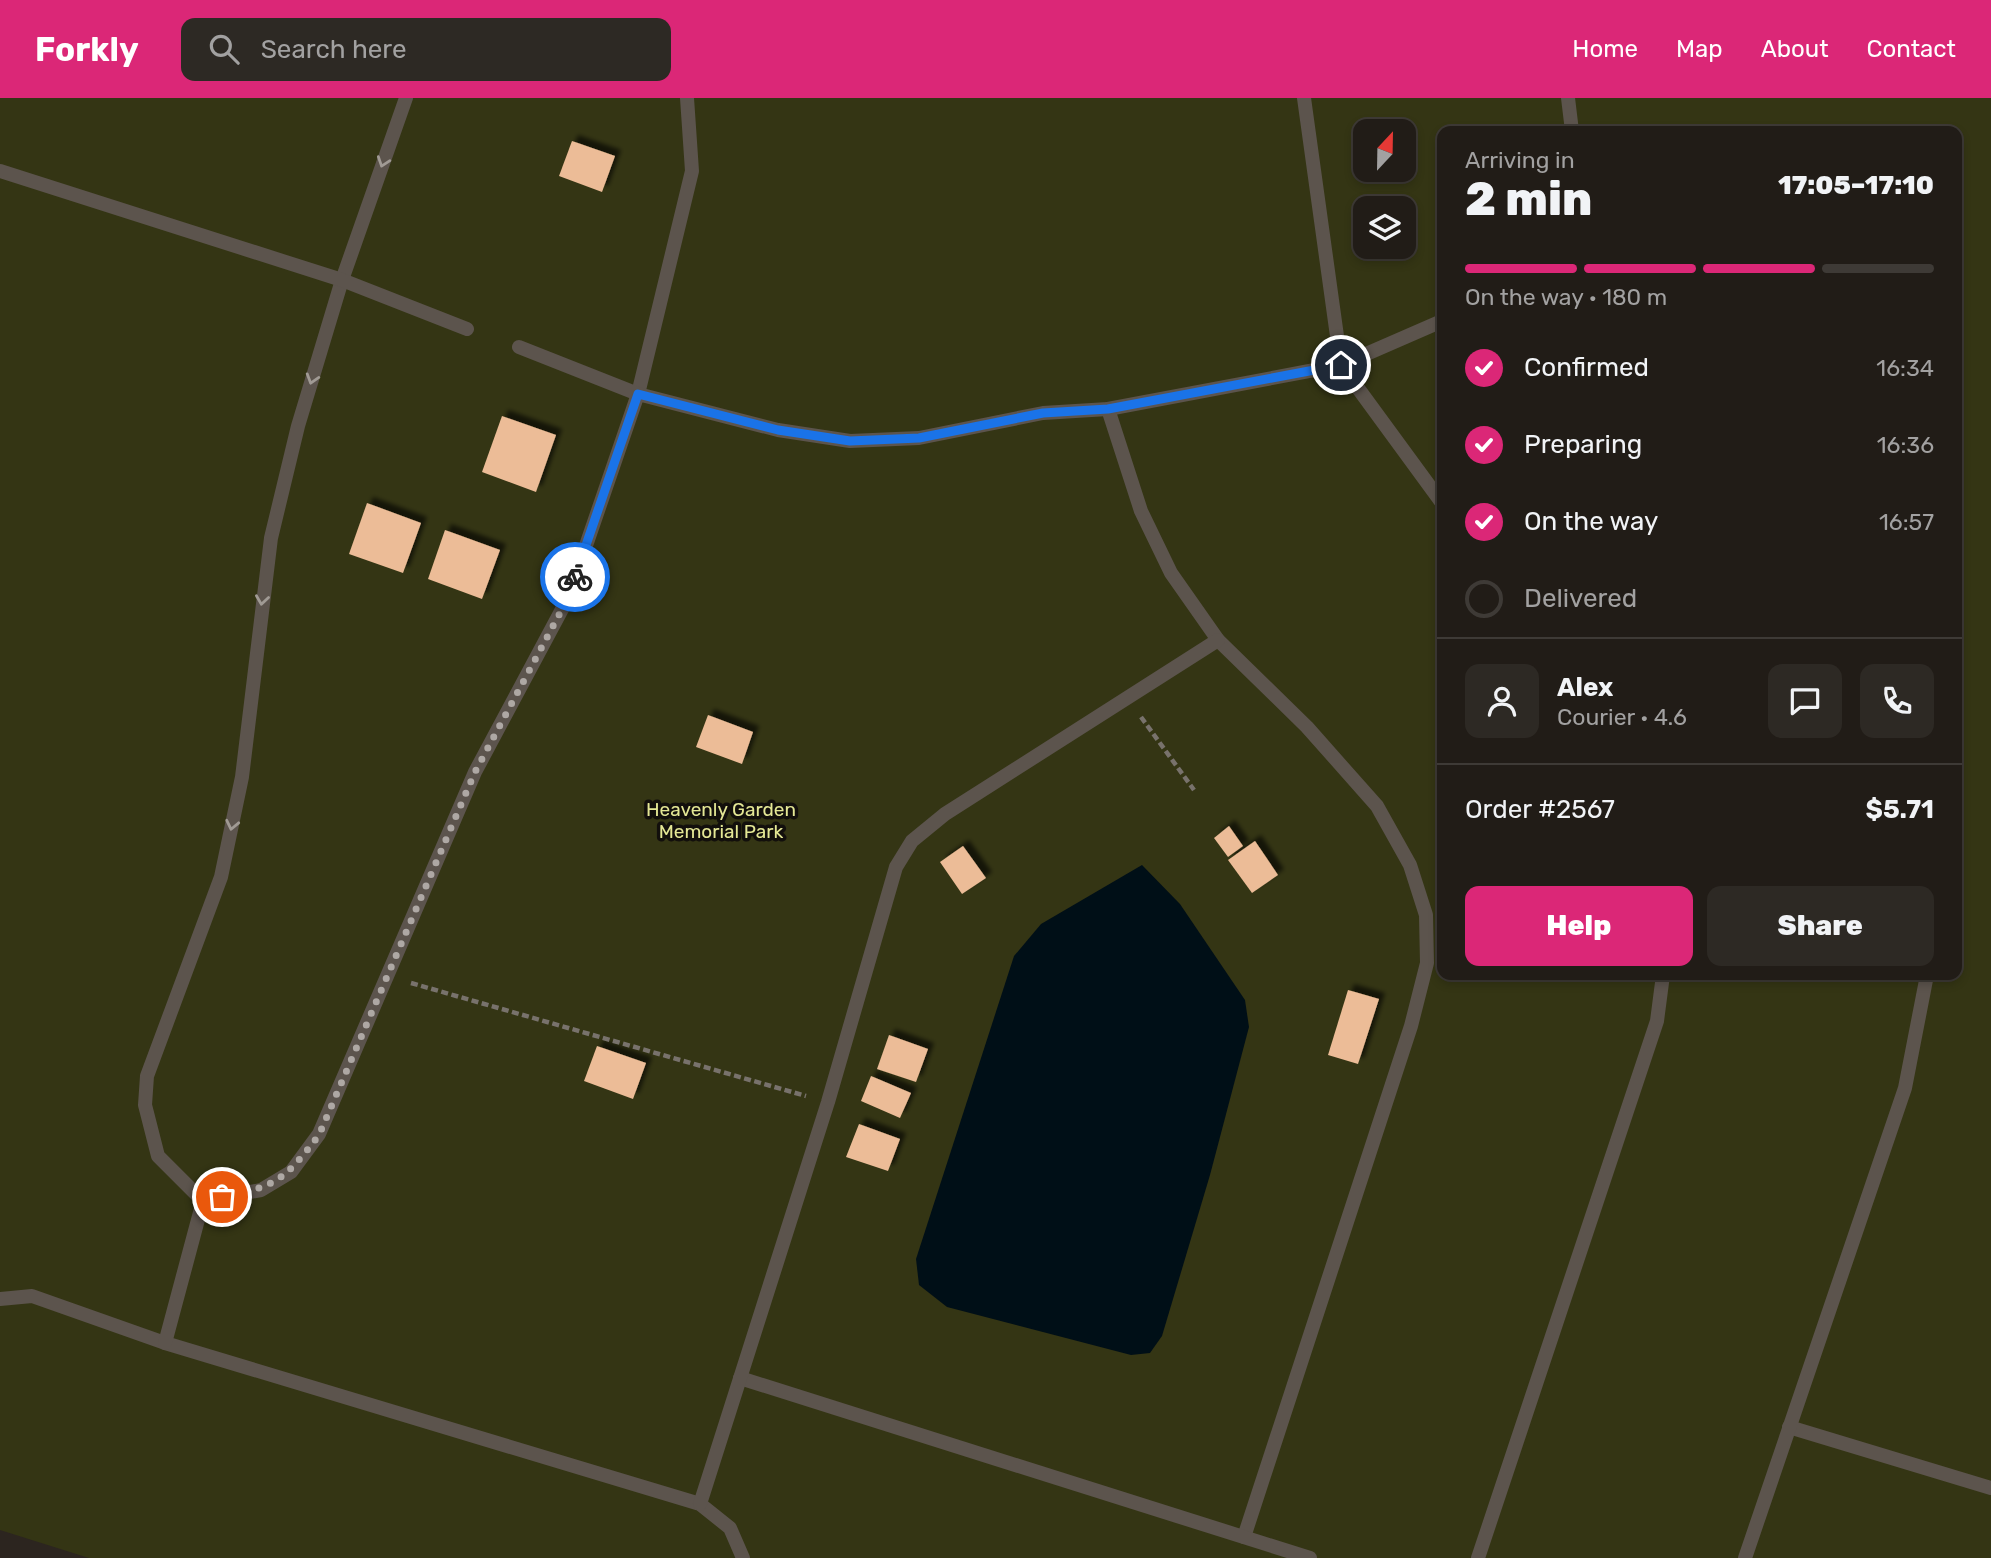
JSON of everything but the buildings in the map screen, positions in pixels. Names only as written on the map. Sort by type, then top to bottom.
[{"type":"lane","points":[[203,1201],[158,1156],[145,1105],[147,1076],[221,877],[242,777],[271,538],[298,426],[342,281],[405,98]]},
{"type":"lane","points":[[203,1201],[261,1190],[290,1172],[319,1135],[475,772],[568,598],[638,394],[692,171],[687,98]]},
{"type":"lane","points":[[1304,98],[1341,365],[1437,496]]},
{"type":"lane","points":[[1568,98],[1571,126]]},
{"type":"lane","points":[[0,171],[342,281],[467,328]]},
{"type":"lane","points":[[519,347],[638,394],[778,430],[850,441],[919,438],[1043,413],[1108,409],[1341,365],[1437,323]]},
{"type":"lane","points":[[1108,409],[1147,523],[1171,573],[1218,640],[1307,727],[1377,806],[1410,865],[1426,915],[1427,963],[1410,1026],[1244,1537]]},
{"type":"lane","points":[[700,1504],[828,1102],[896,867],[912,841],[945,814],[1218,640]]},
{"type":"lane","points":[[1478,1558],[1657,1021],[1662,980]]},
{"type":"lane","points":[[1745,1558],[1905,1088],[1926,980]]},
{"type":"lane","points":[[165,1343],[203,1201]]},
{"type":"lane","points":[[0,1299],[32,1296],[165,1343],[700,1504],[730,1528],[743,1558]]},
{"type":"lane","points":[[740,1378],[1310,1558]]},
{"type":"lane","points":[[1789,1427],[1991,1488]]},
{"type":"path","points":[[1128,699],[1194,790]]},
{"type":"path","points":[[387,975],[828,1102]]},
{"type":"green space","name":"Heavenly Garden Memorial Park","points":[[0,98],[1991,98],[1991,1558],[89,1558],[0,1530]]},
{"type":"shaded area","points":[[1142,865],[1180,904],[1245,1000],[1249,1027],[1210,1175],[1162,1336],[1150,1353],[1131,1355],[947,1307],[919,1285],[916,1259],[1014,956],[1041,924]]},
{"type":"way so far","points":[[222,1197],[261,1190],[290,1172],[319,1135],[475,772],[568,598],[575,577]]},
{"type":"route","points":[[575,577],[638,394],[778,430],[850,441],[919,438],[1043,413],[1108,409],[1341,365]]}]
